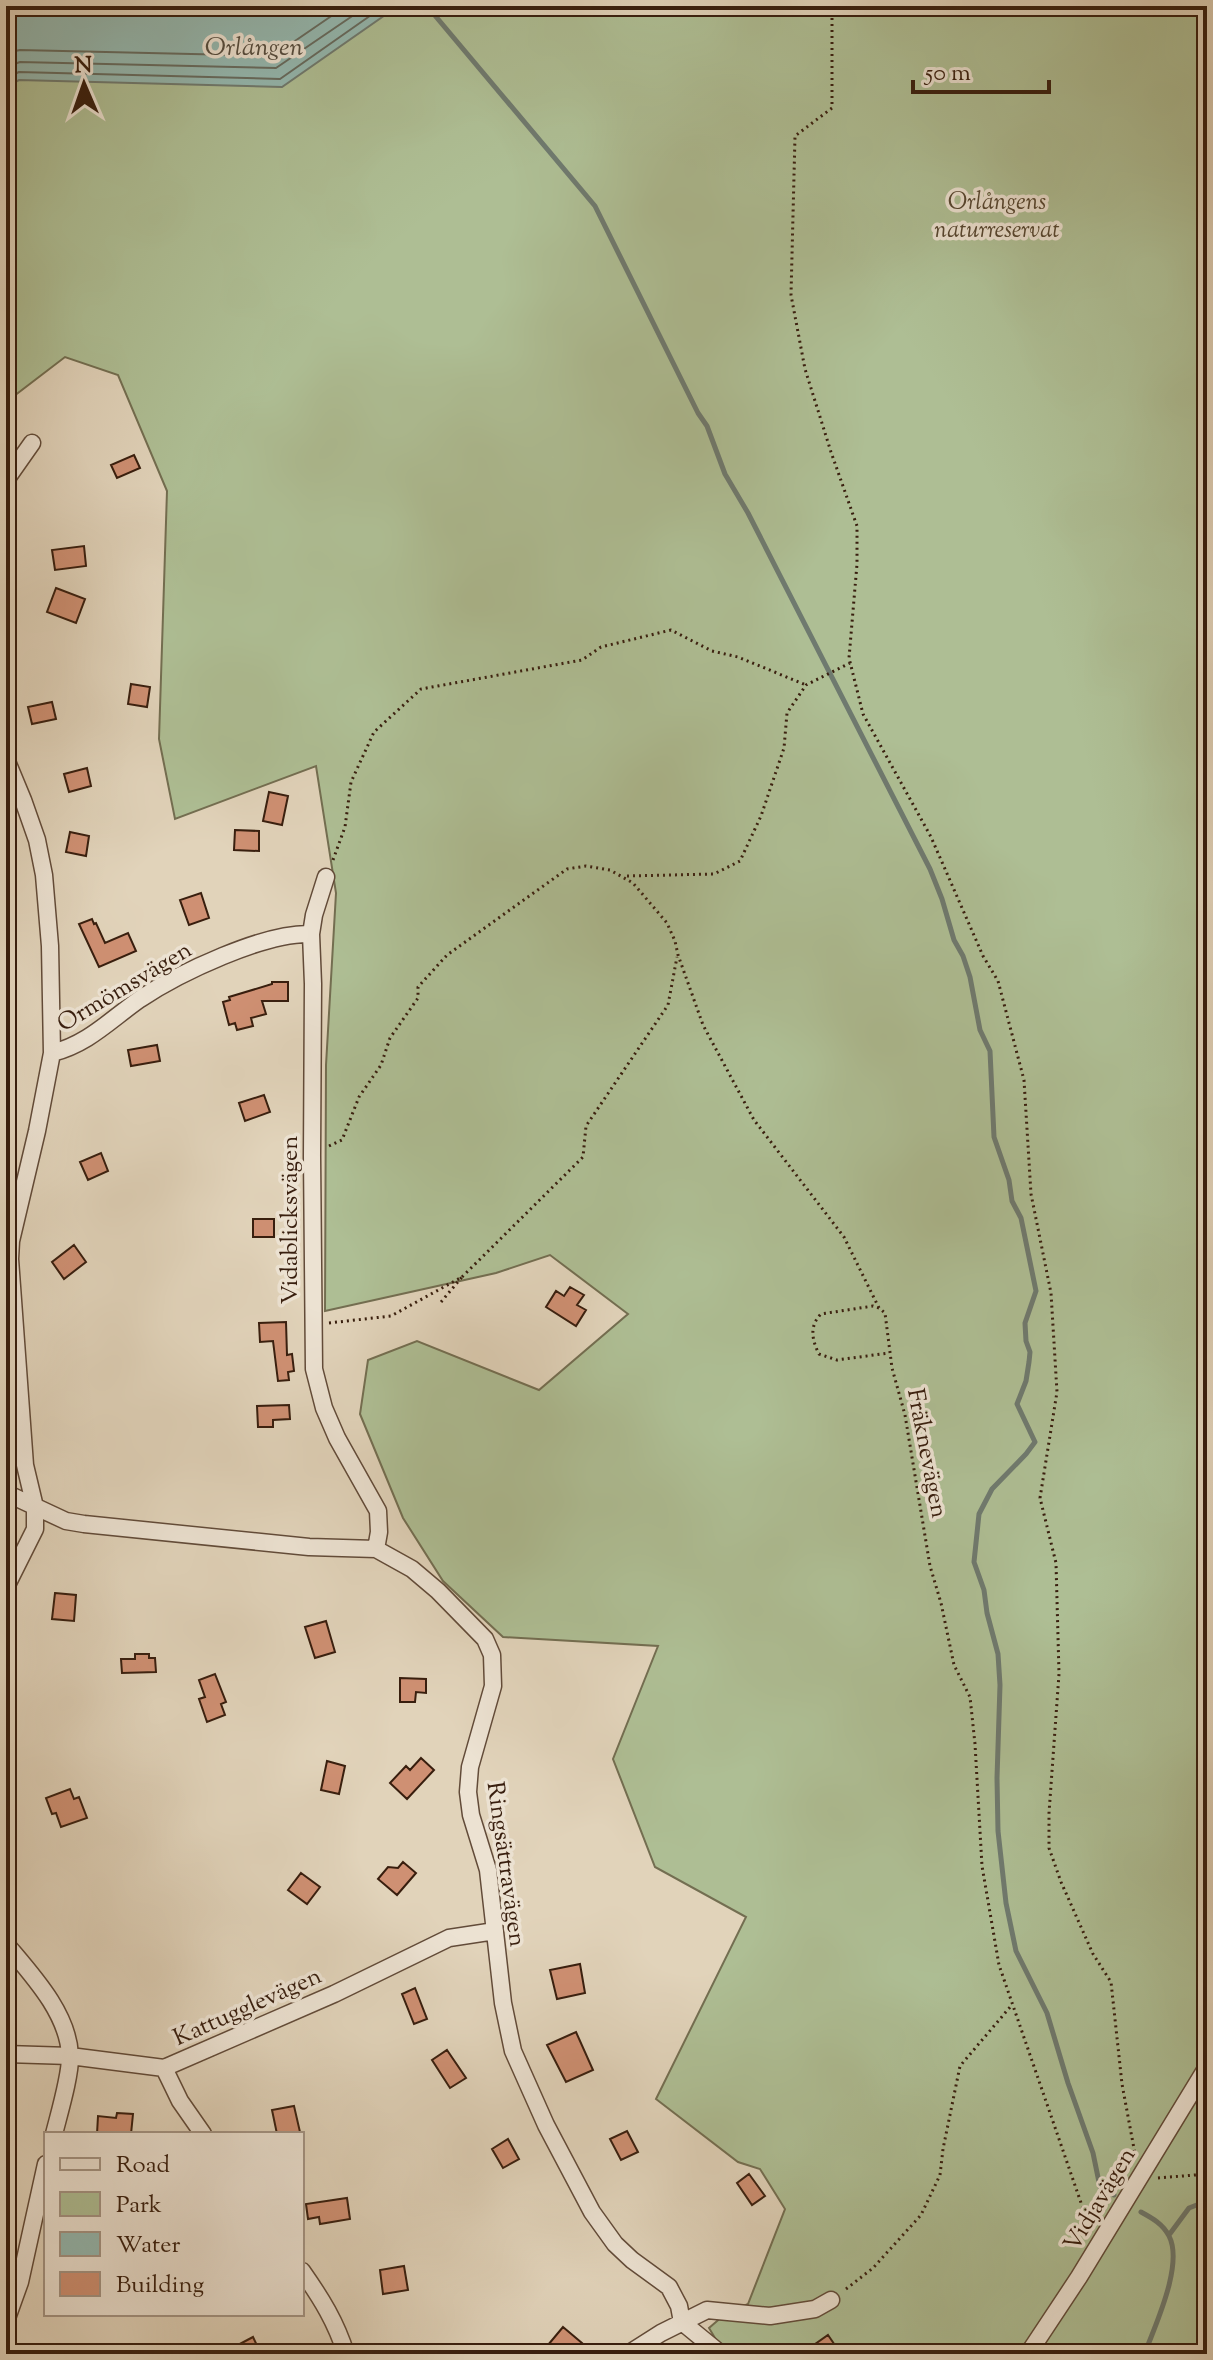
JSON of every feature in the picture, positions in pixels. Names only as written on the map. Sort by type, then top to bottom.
[{"type":"street","points":[[6,480],[32,443]]},
{"type":"street","points":[[6,759],[28,813],[44,875],[50,946],[52,1053],[11,1241],[25,1465],[35,1507],[35,1529],[6,1587]]},
{"type":"street","name":"Vidablicksvägen","points":[[326,877],[311,934],[314,1369],[318,1390],[337,1438],[378,1511],[376,1549]]},
{"type":"street","name":"Ormömsvägen","points":[[52,1053],[73,1047],[173,978],[259,943],[297,933],[311,934]]},
{"type":"street","name":"Ringsättravägen","points":[[6,1493],[66,1521],[309,1547],[376,1549],[412,1569],[485,1639],[494,1670],[493,1686],[470,1767],[468,1792],[471,1815],[488,1870],[503,2003],[513,2051],[546,2125],[599,2224],[632,2260],[669,2287],[679,2306],[682,2322],[721,2354]]},
{"type":"street","name":"Kattugglevägen","points":[[6,2054],[70,2056],[164,2068],[320,2000],[449,1938],[495,1931]]},
{"type":"street","points":[[6,1944],[56,2011],[65,2031],[70,2056],[54,2132]]},
{"type":"street","name":"Vidjavägen","points":[[1028,2354],[1097,2248],[1207,2067]]},
{"type":"street","points":[[164,2068],[180,2101],[202,2132]]},
{"type":"street","points":[[6,2321],[20,2282],[44,2173]]},
{"type":"street","points":[[304,2274],[325,2302],[346,2354]]},
{"type":"street","points":[[628,2354],[642,2343],[707,2310],[770,2316],[815,2309],[831,2300]]},
{"type":"path","points":[[832,6],[832,108],[795,136],[791,295],[805,369],[857,526],[850,663],[863,714],[931,837],[983,956],[998,981],[1024,1080],[1031,1194],[1051,1293],[1057,1392],[1040,1498],[1056,1563],[1059,1674],[1049,1848],[1093,1954],[1111,1982],[1122,2084],[1139,2178],[1207,2174]]},
{"type":"path","points":[[326,877],[345,827],[351,782],[374,732],[421,689],[582,660],[601,647],[671,630],[712,651],[738,657],[806,685]]},
{"type":"path","points":[[312,1156],[342,1140],[359,1097],[381,1065],[390,1038],[418,998],[418,987],[447,955],[567,869],[586,866],[624,876],[714,874],[740,861],[761,816],[784,748],[787,713],[806,685],[850,663]]},
{"type":"path","name":"Fräknevägen","points":[[624,876],[644,894],[667,923],[703,1025],[754,1120],[844,1237],[879,1308],[885,1313],[889,1353],[905,1415],[930,1566],[954,1665],[970,1697],[982,1866],[999,1965],[1097,2248]]},
{"type":"path","points":[[441,1302],[462,1277],[583,1157],[586,1126],[668,1005],[678,955]]},
{"type":"path","points":[[313,1325],[391,1316],[462,1277]]},
{"type":"path","points":[[879,1308],[854,1307],[821,1314],[813,1325],[814,1345],[819,1354],[837,1360],[889,1353]]},
{"type":"path","points":[[831,2300],[873,2268],[921,2215],[940,2175],[960,2066],[1011,2006]]},
{"type":"green space","name":"Orlångens naturreservat","points":[[6,6],[1207,6],[1207,2354],[736,2354],[718,2343],[709,2328],[724,2315],[748,2304],[785,2209],[760,2169],[738,2162],[656,2099],[746,1917],[655,1867],[613,1759],[658,1646],[503,1637],[443,1581],[403,1518],[360,1414],[368,1360],[417,1341],[539,1390],[628,1314],[550,1255],[496,1273],[325,1311],[326,1065],[336,893],[316,766],[175,819],[159,739],[167,491],[118,375],[65,357],[14,396],[6,383]]},
{"type":"water","name":"Orlången","points":[[6,6],[398,6],[282,87],[19,80],[6,87]]},
{"type":"building","points":[[134,455],[140,468],[117,478],[111,465]]},
{"type":"building","points":[[84,546],[86,566],[55,570],[52,550]]},
{"type":"building","points":[[56,588],[85,599],[76,623],[47,612]]},
{"type":"building","points":[[131,684],[150,687],[147,707],[128,704]]},
{"type":"building","points":[[52,702],[56,719],[32,724],[28,707]]},
{"type":"building","points":[[87,768],[91,786],[69,792],[64,774]]},
{"type":"building","points":[[269,792],[288,796],[282,825],[263,821]]},
{"type":"building","points":[[235,830],[259,831],[259,851],[234,850]]},
{"type":"building","points":[[70,832],[89,836],[86,856],[66,852]]},
{"type":"building","points":[[201,893],[209,918],[189,925],[180,900]]},
{"type":"building","points":[[92,919],[105,943],[128,933],[136,951],[99,967],[79,924]]},
{"type":"building","points":[[272,982],[288,982],[288,1001],[262,1001],[266,1014],[251,1018],[253,1026],[237,1030],[235,1023],[229,1025],[223,1002]]},
{"type":"building","points":[[157,1045],[160,1061],[131,1066],[128,1050]]},
{"type":"building","points":[[264,1095],[270,1112],[245,1121],[239,1103]]},
{"type":"building","points":[[101,1153],[108,1171],[88,1180],[80,1162]]},
{"type":"building","points":[[253,1219],[274,1219],[274,1237],[253,1237]]},
{"type":"building","points":[[74,1245],[86,1262],[64,1279],[52,1262]]},
{"type":"building","points":[[570,1287],[584,1295],[577,1305],[586,1310],[576,1326],[546,1307],[556,1291],[564,1296]]},
{"type":"building","points":[[286,1322],[287,1355],[292,1354],[294,1371],[288,1372],[289,1380],[278,1381],[273,1341],[260,1342],[259,1323]]},
{"type":"building","points":[[289,1405],[290,1419],[273,1420],[273,1427],[258,1427],[257,1406]]},
{"type":"building","points":[[55,1593],[76,1595],[74,1621],[52,1619]]},
{"type":"building","points":[[326,1621],[335,1652],[315,1658],[305,1627]]},
{"type":"building","points":[[135,1654],[149,1654],[149,1658],[155,1658],[156,1672],[122,1673],[121,1659],[135,1659]]},
{"type":"building","points":[[215,1674],[226,1702],[221,1704],[225,1715],[207,1722],[199,1699],[205,1697],[199,1680]]},
{"type":"building","points":[[400,1678],[426,1679],[426,1693],[416,1692],[415,1702],[400,1702]]},
{"type":"building","points":[[421,1758],[434,1770],[407,1799],[390,1783],[406,1766],[410,1770]]},
{"type":"building","points":[[327,1761],[345,1766],[339,1794],[321,1790]]},
{"type":"building","points":[[70,1789],[74,1799],[79,1797],[87,1818],[61,1827],[46,1798]]},
{"type":"building","points":[[403,1862],[416,1873],[397,1895],[378,1879],[388,1867],[398,1868]]},
{"type":"building","points":[[301,1873],[320,1887],[307,1904],[288,1890]]},
{"type":"building","points":[[580,1964],[585,1993],[557,1999],[550,1970]]},
{"type":"building","points":[[415,1988],[427,2019],[414,2024],[402,1994]]},
{"type":"building","points":[[576,2032],[593,2070],[566,2082],[547,2045]]},
{"type":"building","points":[[447,2050],[466,2078],[450,2088],[432,2060]]},
{"type":"building","points":[[294,2106],[300,2132],[277,2132],[272,2110]]},
{"type":"building","points":[[117,2113],[133,2114],[131,2132],[97,2132],[98,2116],[116,2118]]},
{"type":"building","points":[[627,2131],[638,2152],[621,2160],[610,2139]]},
{"type":"building","points":[[508,2139],[519,2159],[503,2168],[492,2149]]},
{"type":"building","points":[[749,2174],[765,2196],[752,2205],[737,2183]]},
{"type":"building","points":[[347,2198],[350,2219],[320,2224],[319,2217],[308,2219],[306,2204]]},
{"type":"building","points":[[404,2266],[408,2290],[383,2294],[380,2270]]},
{"type":"building","points":[[563,2327],[595,2354],[558,2354],[548,2345]]},
{"type":"building","points":[[828,2335],[841,2354],[801,2354]]},
{"type":"building","points":[[253,2337],[261,2354],[221,2354]]},
{"type":"waterway","points":[[427,6],[595,206],[707,426],[725,474],[748,513],[930,869],[970,977],[980,1030],[990,1051],[994,1137],[1009,1180],[1012,1201],[1021,1218],[1036,1291],[1025,1323],[1030,1352],[1026,1381],[1017,1404],[1035,1442],[992,1489],[979,1514],[974,1562],[984,1590],[998,1654],[998,1831],[1006,1903],[1016,1951],[1047,2013],[1093,2153],[1100,2187],[1114,2195]]},
{"type":"waterway","points":[[1169,2235],[1189,2208],[1207,2201]]},
{"type":"waterway","points":[[1141,2212],[1164,2228],[1173,2247],[1168,2291],[1148,2345],[1156,2354]]}]
